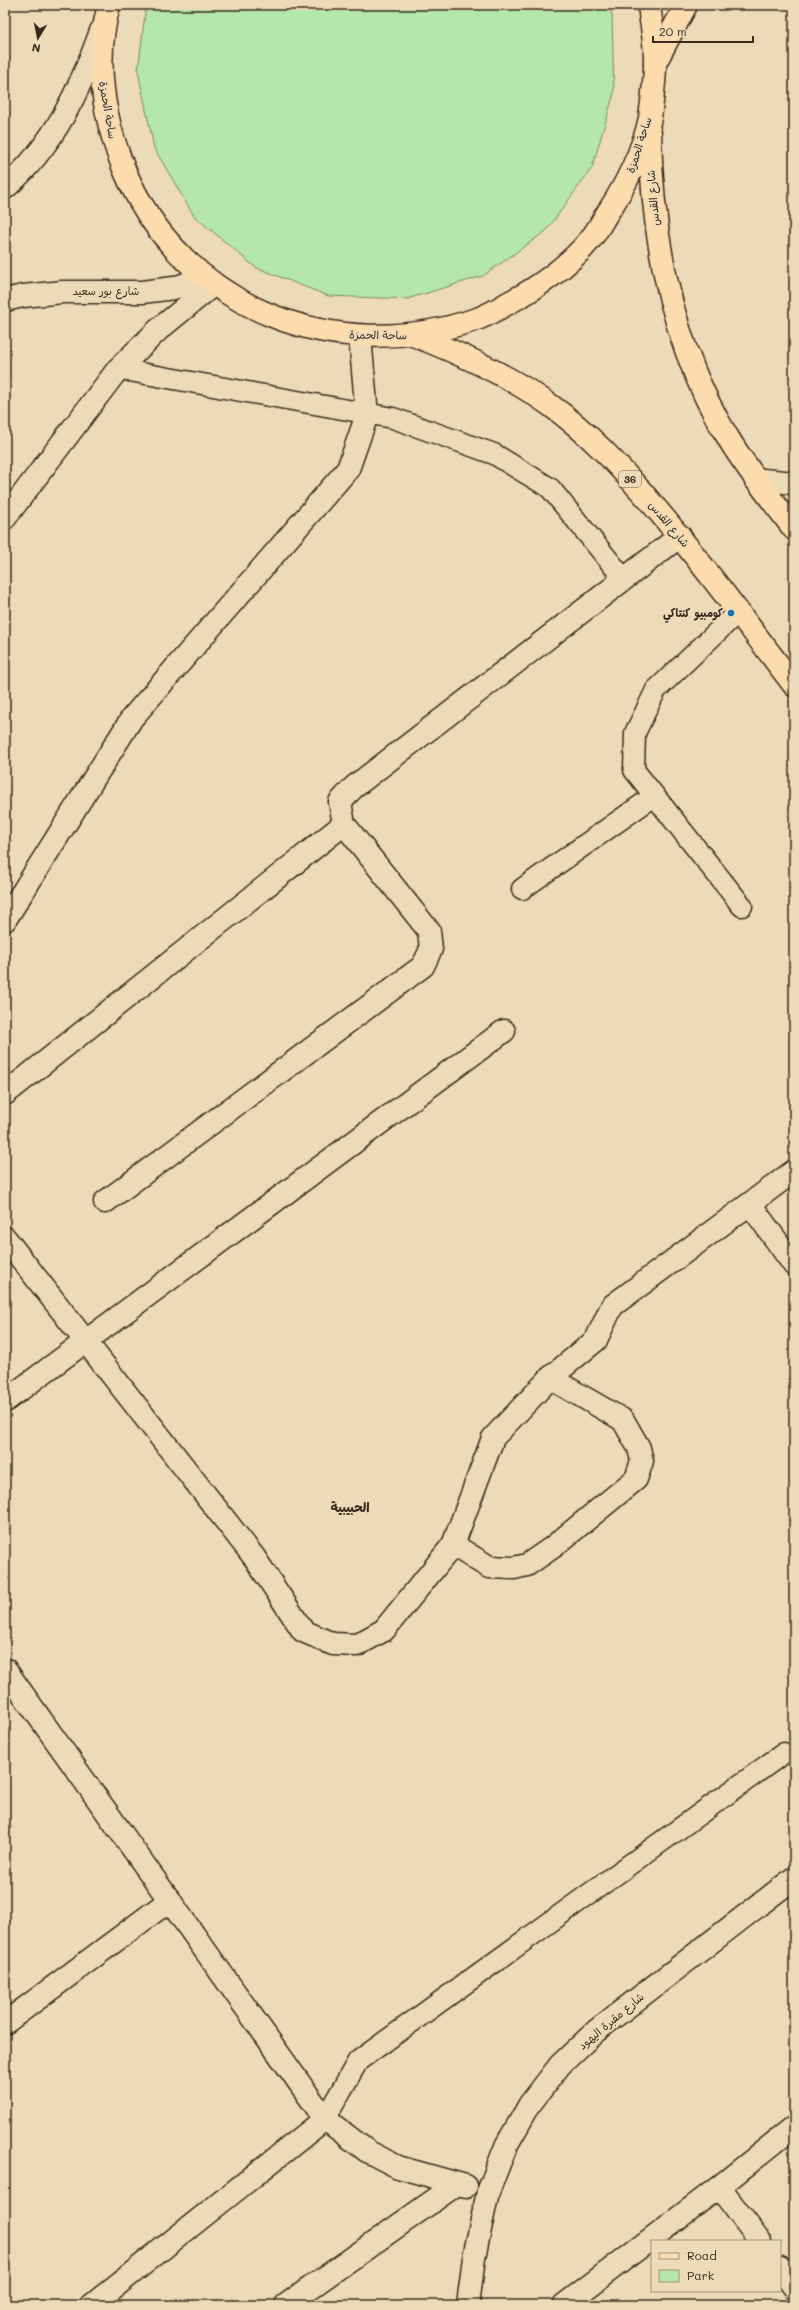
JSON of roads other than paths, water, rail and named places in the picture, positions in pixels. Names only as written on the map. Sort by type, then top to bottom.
[{"type":"main road","name":"ساحة الحمزة","points":[[109,5],[103,28],[102,84],[115,147],[134,191],[165,238],[210,280],[259,310],[308,329],[360,337],[413,335],[479,319],[539,287],[589,241],[627,184],[649,120],[656,64],[649,5]]},
{"type":"main road","points":[[656,64],[686,5]]},
{"type":"main road","name":"شارع القدس","points":[[649,120],[654,215],[661,262],[673,309],[688,353],[706,397],[729,439],[755,479],[794,529]]},
{"type":"main road","name":"شارع القدس","points":[[413,335],[484,366],[518,384],[551,406],[610,456],[680,536],[794,685]]},
{"type":"street","points":[[5,188],[40,152],[62,120],[81,85],[103,28]]},
{"type":"street","points":[[5,518],[118,369],[210,280]]},
{"type":"street","name":"شارع بور سعيد","points":[[5,300],[63,292],[142,292],[174,288],[210,280]]},
{"type":"street","points":[[5,920],[132,718],[348,469],[367,415],[360,337]]},
{"type":"street","points":[[755,479],[794,483]]},
{"type":"street","points":[[105,1202],[423,966],[431,949],[429,931],[344,824],[340,802],[354,787],[680,536]]},
{"type":"street","points":[[5,1094],[344,824]]},
{"type":"street","points":[[5,1401],[86,1343],[504,1031]]},
{"type":"street","points":[[5,1238],[254,1557],[303,1631],[334,1644],[357,1645],[384,1630],[453,1545],[493,1438],[550,1378],[596,1340],[612,1306],[794,1171]]},
{"type":"street","points":[[750,1204],[794,1265]]},
{"type":"street","points":[[453,1545],[489,1567],[514,1568],[527,1565],[553,1547],[636,1479],[642,1460],[639,1448],[623,1420],[550,1378]]},
{"type":"street","points":[[5,1669],[325,2119],[366,2151],[398,2167],[488,2192]]},
{"type":"street","name":"شارع مقبرة اليهود","points":[[468,2305],[474,2257],[488,2192],[506,2146],[530,2104],[560,2065],[596,2030],[794,1878]]},
{"type":"street","points":[[5,2023],[170,1900]]},
{"type":"street","points":[[92,2305],[325,2119]]},
{"type":"street","points":[[564,2305],[720,2187],[794,2127]]},
{"type":"street","points":[[286,2305],[457,2184]]},
{"type":"street","points":[[720,2187],[759,2240]]},
{"type":"street","points":[[781,2269],[794,2287]]},
{"type":"lane","points":[[118,369],[367,415],[393,418],[494,454],[550,488],[624,579]]},
{"type":"lane","points":[[738,612],[656,690],[636,733],[634,770],[742,906]]},
{"type":"lane","points":[[522,889],[654,796]]},
{"type":"lane","points":[[325,2119],[358,2060],[784,1753]]},
{"type":"place","name":"كومبيو كنتاكي","points":[[731,613]]},
{"type":"district","name":"الحبيبية","points":[[350,1507]]}]
